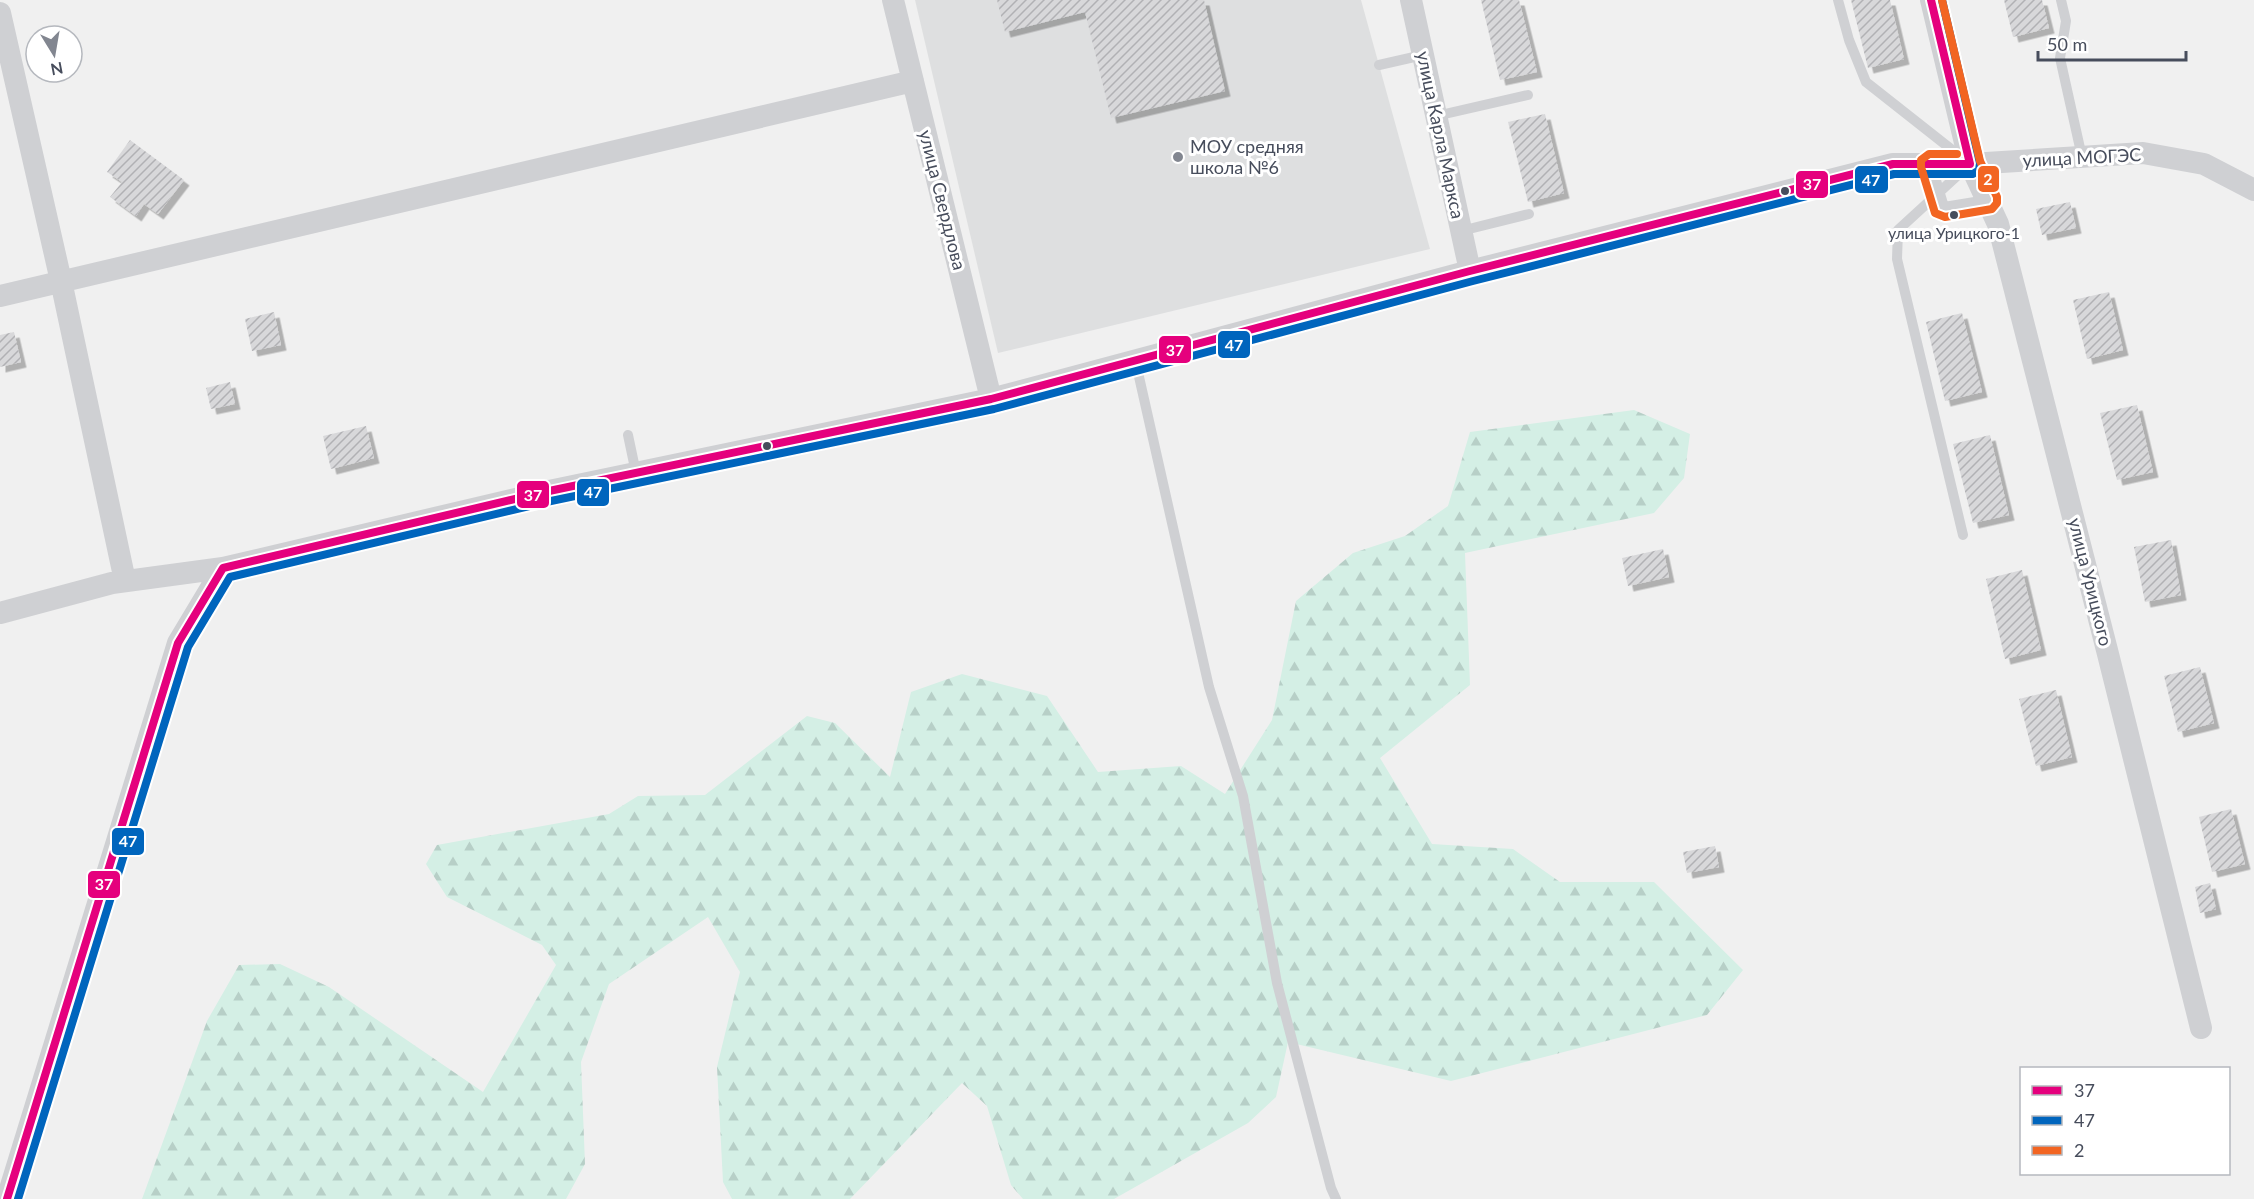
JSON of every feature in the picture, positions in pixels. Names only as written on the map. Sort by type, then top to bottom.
[{"type":"street","name":"улица Свердлова","points":[[893,0],[991,399]]},
{"type":"street","name":"улица Карла Маркса","points":[[1411,0],[1470,271]]},
{"type":"street","name":"улица Урицкого","points":[[1931,0],[1970,164],[1998,224],[2201,1028]]},
{"type":"street","points":[[0,13],[61,281],[125,581]]},
{"type":"street","points":[[0,296],[913,81]]},
{"type":"street","name":"улица МОГЭС","points":[[0,613],[125,581],[223,568],[549,491],[991,399],[1470,271],[1893,164],[1970,164],[2143,153],[2204,164],[2254,190]]},
{"type":"street","points":[[7,1199],[177,643],[223,568]]},
{"type":"lane","points":[[1838,0],[1849,40],[1866,82],[1970,164],[1899,230],[1897,259],[1963,535]]},
{"type":"lane","points":[[2061,0],[2066,21],[2060,58],[2082,157]]},
{"type":"lane","points":[[1379,65],[1423,55]]},
{"type":"lane","points":[[1436,116],[1528,95]]},
{"type":"lane","points":[[1931,164],[1944,207],[1987,200]]},
{"type":"lane","points":[[1461,231],[1529,214]]},
{"type":"lane","points":[[1135,359],[1209,687],[1243,796],[1277,983],[1331,1188],[1336,1199]]},
{"type":"lane","points":[[628,435],[636,473]]},
{"type":"shaded area","name":"МОУ средняя школа №6","points":[[915,0],[1361,0],[1430,249],[998,353]]},
{"type":"green space","points":[[1634,410],[1690,434],[1684,478],[1654,513],[1465,553],[1470,685],[1380,758],[1432,844],[1513,849],[1560,882],[1654,882],[1743,970],[1707,1015],[1451,1081],[1288,1042],[1276,1097],[1248,1123],[1114,1199],[1023,1199],[1011,1185],[987,1106],[962,1083],[850,1199],[732,1199],[723,1182],[717,1067],[740,972],[708,917],[609,984],[581,1062],[585,1164],[566,1199],[142,1199],[207,1021],[239,965],[280,964],[329,987],[483,1092],[556,965],[542,945],[447,897],[426,864],[437,845],[609,814],[638,796],[705,795],[807,716],[835,723],[890,777],[911,692],[962,674],[1047,696],[1098,772],[1181,766],[1225,794],[1272,720],[1296,601],[1353,553],[1405,536],[1448,506],[1470,432]]},
{"type":"building","points":[[997,0],[1204,0],[1225,91],[1111,118],[1085,12],[1005,32]]},
{"type":"building","points":[[1481,0],[1519,0],[1537,72],[1500,80]]},
{"type":"building","points":[[1851,0],[1890,0],[1904,59],[1868,68]]},
{"type":"building","points":[[2004,0],[2042,0],[2049,28],[2013,37]]},
{"type":"building","points":[[1545,114],[1564,193],[1528,202],[1508,122]]},
{"type":"building","points":[[130,140],[184,180],[158,214],[144,204],[136,216],[110,197],[122,182],[107,172]]},
{"type":"building","points":[[2070,202],[2076,228],[2042,235],[2036,209]]},
{"type":"building","points":[[2109,292],[2123,350],[2087,359],[2073,300]]},
{"type":"building","points":[[274,312],[281,345],[252,351],[245,319]]},
{"type":"building","points":[[1962,313],[1982,392],[1945,401],[1926,322]]},
{"type":"building","points":[[14,332],[21,362],[0,367],[0,335]]},
{"type":"building","points":[[230,382],[235,404],[211,409],[206,388]]},
{"type":"building","points":[[2137,405],[2153,472],[2117,480],[2100,413]]},
{"type":"building","points":[[366,426],[374,458],[331,469],[323,436]]},
{"type":"building","points":[[1990,435],[2009,515],[1973,523],[1953,444]]},
{"type":"building","points":[[2171,540],[2181,595],[2145,602],[2134,547]]},
{"type":"building","points":[[1663,549],[1669,577],[1628,586],[1622,558]]},
{"type":"building","points":[[2022,570],[2041,650],[2005,659],[1986,579]]},
{"type":"building","points":[[2200,667],[2214,723],[2178,732],[2164,676]]},
{"type":"building","points":[[2056,690],[2072,757],[2036,766],[2019,699]]},
{"type":"building","points":[[2231,809],[2245,864],[2212,872],[2199,817]]},
{"type":"building","points":[[1715,846],[1719,867],[1687,873],[1683,852]]},
{"type":"building","points":[[2210,883],[2216,909],[2200,913],[2195,887]]},
{"type":"transit line","name":"37","points":[[7,1199],[178,643],[223,568],[549,491],[991,399],[1470,271],[1893,164],[1970,164],[1931,0]]},
{"type":"transit line","name":"47","points":[[18,1199],[188,647],[230,577],[551,501],[994,409],[1473,281],[1894,174],[1973,174],[1979,170],[1980,163],[1942,0]]},
{"type":"transit line","name":"2","points":[[1942,0],[1980,161],[1997,197],[1997,203],[1992,209],[1945,217],[1935,213],[1921,160],[1929,154],[1957,154]]},
{"type":"place","name":"МОУ средняя школа №6","points":[[1178,157]]},
{"type":"place","name":"улица Урицкого-1","points":[[1954,215]]}]
